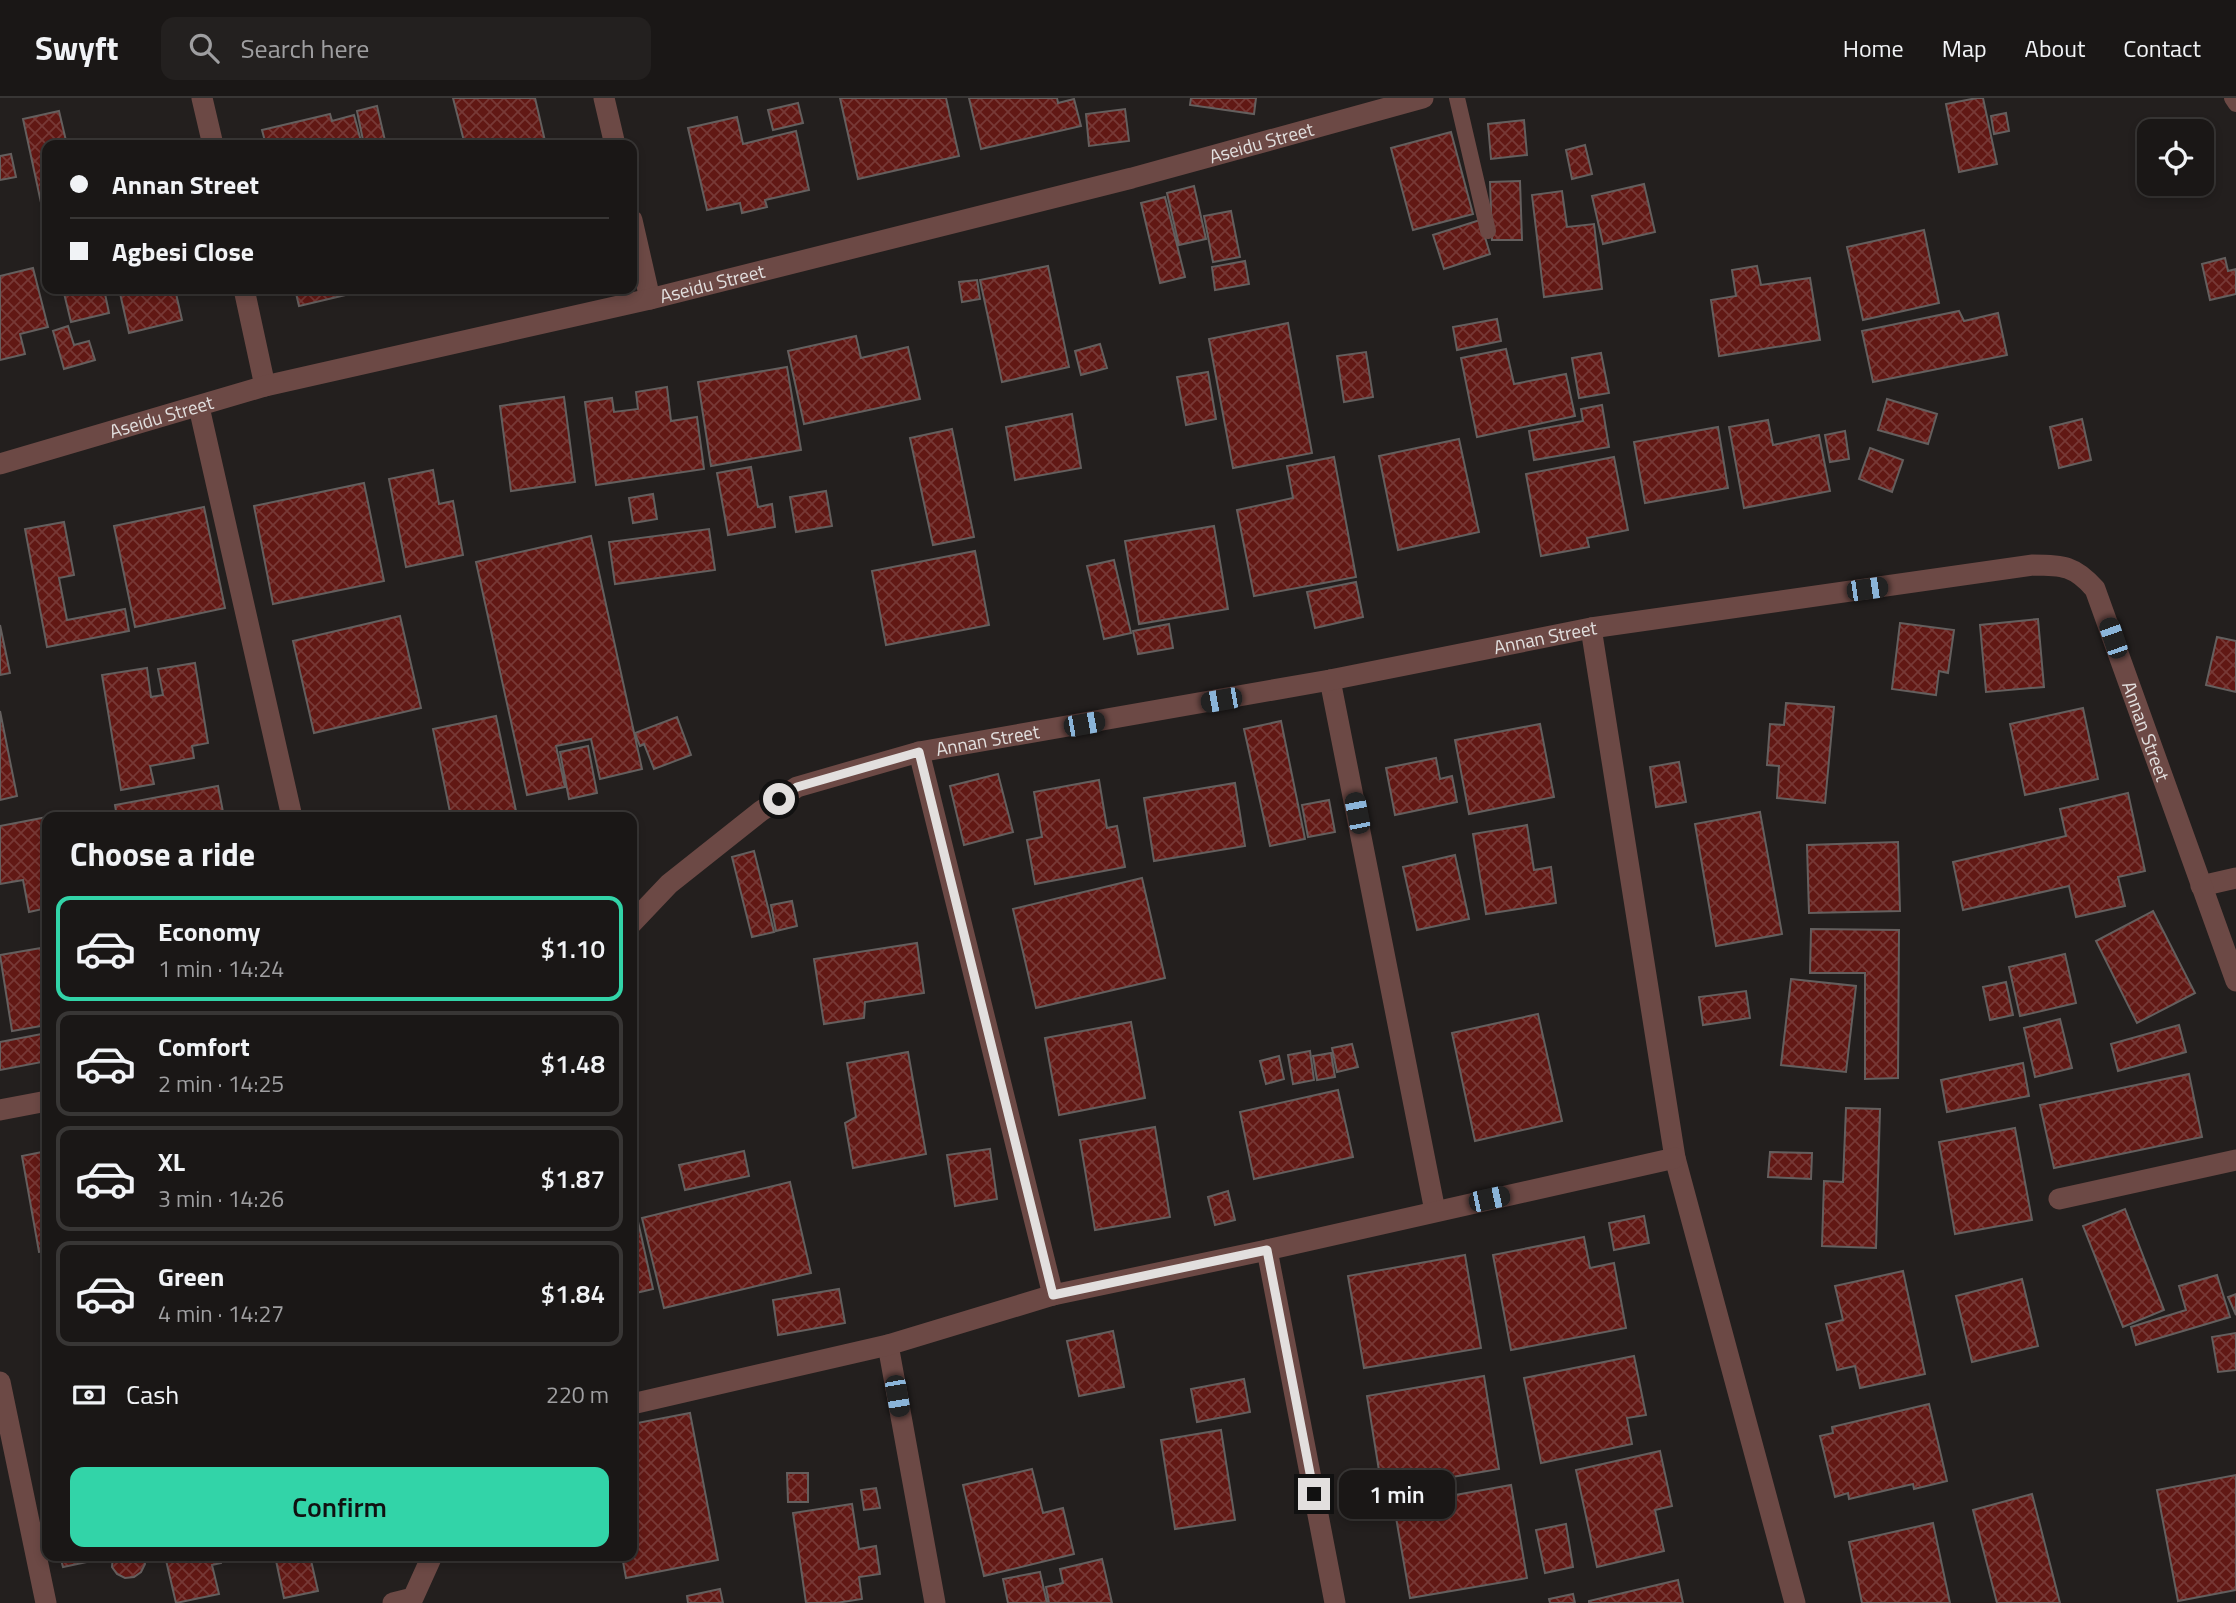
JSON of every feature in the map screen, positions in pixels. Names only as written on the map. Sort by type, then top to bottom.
[{"type":"street","points":[[202,98],[212,140]]},
{"type":"street","points":[[604,98],[614,140]]},
{"type":"street","name":"Aseidu Street","points":[[0,464],[265,386],[650,299],[1118,181],[1423,98]]},
{"type":"street","points":[[637,242],[650,299]]},
{"type":"street","points":[[245,294],[265,386]]},
{"type":"street","points":[[198,407],[291,812]]},
{"type":"street","name":"Annan Street","points":[[637,918],[668,884],[761,811],[797,787],[919,752],[1330,681],[1591,628],[2033,565],[2056,565],[2081,573],[2095,589],[2236,981]]},
{"type":"street","points":[[1591,628],[1675,1158],[1795,1603]]},
{"type":"street","points":[[1330,681],[1435,1211]]},
{"type":"street","points":[[919,752],[1053,1295]]},
{"type":"street","points":[[2201,886],[2236,878]]},
{"type":"street","points":[[0,1110],[42,1102]]},
{"type":"street","points":[[637,1403],[888,1345],[1053,1295],[1675,1158]]},
{"type":"street","points":[[2059,1199],[2236,1160]]},
{"type":"street","points":[[1267,1250],[1335,1603]]},
{"type":"street","points":[[888,1345],[935,1603]]},
{"type":"street","points":[[0,1382],[46,1603]]},
{"type":"street","points":[[393,1603],[413,1598],[430,1561]]},
{"type":"lane","points":[[1457,98],[1488,231]]},
{"type":"lane","points":[[2232,98],[2236,104]]},
{"type":"building","points":[[453,98],[535,98],[545,140],[464,140]]},
{"type":"building","points":[[840,98],[946,98],[959,156],[858,179]]},
{"type":"building","points":[[969,98],[1057,98],[1058,103],[1074,99],[1081,126],[981,149]]},
{"type":"building","points":[[1191,98],[1256,98],[1254,114],[1190,105]]},
{"type":"building","points":[[1983,98],[1997,164],[1959,172],[1946,104]]},
{"type":"building","points":[[798,103],[803,123],[773,130],[768,110]]},
{"type":"building","points":[[377,106],[385,140],[363,140],[357,111]]},
{"type":"building","points":[[1125,109],[1129,141],[1089,146],[1086,114]]},
{"type":"building","points":[[59,111],[66,140],[42,140],[42,207],[23,119]]},
{"type":"building","points":[[2006,113],[2009,131],[1994,134],[1991,116]]},
{"type":"building","points":[[330,114],[332,121],[354,115],[361,140],[265,140],[262,130]]},
{"type":"building","points":[[737,117],[743,144],[796,131],[809,190],[765,200],[767,207],[742,213],[740,203],[707,210],[688,128]]},
{"type":"building","points":[[1524,120],[1527,155],[1491,159],[1488,124]]},
{"type":"building","points":[[1451,132],[1473,214],[1413,230],[1391,148]]},
{"type":"building","points":[[1585,145],[1592,174],[1572,179],[1566,150]]},
{"type":"building","points":[[11,154],[16,177],[0,180],[0,156]]},
{"type":"building","points":[[1520,181],[1522,240],[1492,240],[1490,182]]},
{"type":"building","points":[[1644,184],[1655,232],[1603,244],[1592,196]]},
{"type":"building","points":[[1194,186],[1206,239],[1179,245],[1167,193]]},
{"type":"building","points":[[1562,191],[1567,227],[1594,224],[1602,289],[1544,297],[1532,195]]},
{"type":"building","points":[[1165,197],[1185,277],[1160,283],[1141,203]]},
{"type":"building","points":[[1231,211],[1240,257],[1213,262],[1204,216]]},
{"type":"building","points":[[1480,220],[1490,254],[1444,269],[1433,235]]},
{"type":"building","points":[[1924,230],[1939,303],[1863,320],[1847,247]]},
{"type":"building","points":[[2225,258],[2228,271],[2236,269],[2236,294],[2210,300],[2202,264]]},
{"type":"building","points":[[1245,261],[1249,284],[1215,290],[1212,267]]},
{"type":"building","points":[[1048,266],[1069,367],[1002,382],[980,280]]},
{"type":"building","points":[[1757,266],[1761,285],[1810,278],[1820,340],[1719,356],[1711,300],[1736,296],[1732,270]]},
{"type":"building","points":[[33,268],[48,327],[20,334],[25,354],[0,360],[0,276]]},
{"type":"building","points":[[977,280],[980,299],[962,302],[959,282]]},
{"type":"building","points":[[64,294],[105,294],[109,313],[71,322]]},
{"type":"building","points":[[120,294],[176,294],[182,320],[129,333]]},
{"type":"building","points":[[296,294],[350,294],[299,306]]},
{"type":"building","points":[[1959,311],[1964,321],[1998,313],[2007,355],[1873,382],[1862,331]]},
{"type":"building","points":[[1497,319],[1501,341],[1457,350],[1453,327]]},
{"type":"building","points":[[1288,323],[1312,453],[1233,468],[1209,339]]},
{"type":"building","points":[[68,326],[74,345],[89,341],[95,360],[64,369],[53,331]]},
{"type":"building","points":[[856,336],[861,358],[908,347],[920,399],[804,424],[788,351]]},
{"type":"building","points":[[1100,344],[1107,368],[1081,375],[1075,351]]},
{"type":"building","points":[[1506,349],[1514,384],[1566,374],[1575,416],[1477,437],[1461,358]]},
{"type":"building","points":[[1366,352],[1373,397],[1344,402],[1337,356]]},
{"type":"building","points":[[1601,353],[1609,393],[1579,398],[1572,358]]},
{"type":"building","points":[[787,367],[801,450],[711,466],[698,382]]},
{"type":"building","points":[[1208,372],[1216,419],[1186,425],[1177,377]]},
{"type":"building","points":[[667,387],[671,421],[697,417],[704,469],[596,485],[585,402],[612,398],[614,412],[638,409],[636,392]]},
{"type":"building","points":[[564,397],[575,482],[511,491],[500,406]]},
{"type":"building","points":[[1887,399],[1937,414],[1928,444],[1878,430]]},
{"type":"building","points":[[1602,405],[1609,447],[1534,460],[1529,431],[1583,421],[1581,409]]},
{"type":"building","points":[[1072,414],[1081,468],[1015,480],[1006,427]]},
{"type":"building","points":[[2082,419],[2091,460],[2059,468],[2050,427]]},
{"type":"building","points":[[1768,420],[1773,445],[1819,435],[1830,491],[1744,508],[1729,427]]},
{"type":"building","points":[[1718,427],[1728,488],[1645,503],[1634,442]]},
{"type":"building","points":[[952,429],[974,537],[933,545],[910,438]]},
{"type":"building","points":[[1845,431],[1849,459],[1830,462],[1825,435]]},
{"type":"building","points":[[1459,439],[1479,532],[1398,550],[1379,456]]},
{"type":"building","points":[[1870,448],[1903,460],[1892,492],[1859,479]]},
{"type":"building","points":[[1334,457],[1356,577],[1254,596],[1237,510],[1293,498],[1287,466]]},
{"type":"building","points":[[1614,457],[1628,530],[1587,538],[1589,547],[1541,556],[1526,474]]},
{"type":"building","points":[[751,467],[758,507],[772,504],[775,527],[728,535],[717,473]]},
{"type":"building","points":[[433,470],[439,504],[453,501],[463,555],[406,567],[389,479]]},
{"type":"building","points":[[364,483],[384,581],[273,604],[254,506]]},
{"type":"building","points":[[826,491],[832,526],[796,532],[790,497]]},
{"type":"building","points":[[653,494],[657,519],[633,523],[629,498]]},
{"type":"building","points":[[204,507],[225,608],[135,627],[114,526]]},
{"type":"building","points":[[64,522],[74,575],[59,578],[67,620],[125,609],[129,631],[47,647],[25,529]]},
{"type":"building","points":[[1214,526],[1228,609],[1139,624],[1125,541]]},
{"type":"building","points":[[709,529],[715,570],[615,584],[609,542]]},
{"type":"building","points":[[591,536],[642,769],[600,779],[591,739],[556,746],[565,787],[527,795],[476,562]]},
{"type":"building","points":[[975,551],[989,625],[886,645],[872,571]]},
{"type":"building","points":[[1114,560],[1131,633],[1104,639],[1087,566]]},
{"type":"building","points":[[1356,582],[1363,617],[1315,628],[1307,592]]},
{"type":"building","points":[[400,616],[421,708],[314,733],[293,641]]},
{"type":"building","points":[[2038,619],[2044,687],[1986,692],[1980,625]]},
{"type":"building","points":[[1900,623],[1954,630],[1948,673],[1939,671],[1936,695],[1892,689]]},
{"type":"building","points":[[1169,624],[1173,648],[1138,654],[1133,631]]},
{"type":"building","points":[[0,625],[10,673],[0,675]]},
{"type":"building","points":[[2217,637],[2236,641],[2236,692],[2206,685]]},
{"type":"building","points":[[195,663],[208,743],[192,746],[194,758],[150,766],[154,784],[121,790],[102,675],[147,668],[151,697],[163,695],[158,669]]},
{"type":"building","points":[[1786,703],[1834,707],[1825,803],[1777,798],[1779,766],[1767,765],[1770,724],[1784,725]]},
{"type":"building","points":[[2083,708],[2098,779],[2025,795],[2010,724]]},
{"type":"building","points":[[0,711],[17,796],[0,800]]},
{"type":"building","points":[[496,716],[516,811],[450,812],[433,729]]},
{"type":"building","points":[[677,717],[691,755],[654,769],[644,744],[640,746],[635,733]]},
{"type":"building","points":[[1281,721],[1305,839],[1270,846],[1244,729]]},
{"type":"building","points":[[1540,724],[1554,797],[1469,814],[1455,740]]},
{"type":"building","points":[[588,746],[597,793],[569,799],[560,752]]},
{"type":"building","points":[[1436,758],[1440,779],[1452,776],[1457,802],[1395,815],[1386,768]]},
{"type":"building","points":[[1679,762],[1686,802],[1656,807],[1650,767]]},
{"type":"building","points":[[998,774],[1013,832],[964,845],[950,786]]},
{"type":"building","points":[[1099,780],[1107,828],[1117,826],[1125,867],[1035,884],[1027,840],[1042,837],[1034,792]]},
{"type":"building","points":[[1235,783],[1245,846],[1154,861],[1144,798]]},
{"type":"building","points":[[218,786],[223,812],[116,812],[115,805]]},
{"type":"building","points":[[2128,793],[2145,871],[2118,877],[2125,906],[2076,917],[2069,886],[1963,910],[1953,862],[2066,836],[2060,809]]},
{"type":"building","points":[[1329,800],[1335,832],[1308,837],[1302,805]]},
{"type":"building","points":[[1760,812],[1782,934],[1716,946],[1695,824]]},
{"type":"building","points":[[42,818],[42,909],[29,912],[23,880],[0,884],[0,826]]},
{"type":"building","points":[[1527,825],[1534,870],[1551,867],[1556,903],[1486,914],[1473,834]]},
{"type":"building","points":[[1898,842],[1900,911],[1809,913],[1807,845]]},
{"type":"building","points":[[754,851],[774,932],[752,937],[732,857]]},
{"type":"building","points":[[1455,855],[1469,919],[1417,930],[1403,867]]},
{"type":"building","points":[[1142,878],[1165,978],[1036,1008],[1013,909]]},
{"type":"building","points":[[792,901],[797,926],[776,931],[771,905]]},
{"type":"building","points":[[2153,911],[2195,993],[2137,1023],[2096,941]]},
{"type":"building","points":[[1811,929],[1899,930],[1898,1078],[1865,1079],[1865,973],[1810,973]]},
{"type":"building","points":[[917,943],[924,993],[865,1002],[864,1018],[824,1024],[814,959]]},
{"type":"building","points":[[42,948],[42,1026],[12,1031],[0,955]]},
{"type":"building","points":[[2065,954],[2076,1003],[2020,1016],[2009,967]]},
{"type":"building","points":[[1791,979],[1856,986],[1846,1072],[1781,1065]]},
{"type":"building","points":[[2006,982],[2013,1015],[1990,1020],[1983,987]]},
{"type":"building","points":[[1746,991],[1750,1018],[1703,1025],[1699,997]]},
{"type":"building","points":[[1538,1014],[1562,1121],[1475,1141],[1452,1033]]},
{"type":"building","points":[[2060,1019],[2072,1068],[2035,1077],[2024,1028]]},
{"type":"building","points":[[1131,1022],[1145,1098],[1059,1115],[1045,1038]]},
{"type":"building","points":[[2179,1025],[2186,1052],[2118,1071],[2111,1044]]},
{"type":"building","points":[[42,1034],[42,1062],[0,1070],[0,1042]]},
{"type":"building","points":[[1352,1044],[1358,1067],[1337,1072],[1332,1048]]},
{"type":"building","points":[[1310,1051],[1314,1080],[1293,1084],[1288,1055]]},
{"type":"building","points":[[908,1052],[926,1154],[853,1168],[845,1123],[856,1117],[847,1063]]},
{"type":"building","points":[[1331,1053],[1335,1077],[1317,1080],[1313,1056]]},
{"type":"building","points":[[1279,1056],[1284,1079],[1266,1084],[1260,1061]]},
{"type":"building","points":[[2023,1063],[2029,1096],[1947,1112],[1941,1080]]},
{"type":"building","points":[[2189,1074],[2202,1137],[2054,1168],[2040,1105]]},
{"type":"building","points":[[1338,1090],[1353,1157],[1254,1179],[1240,1112]]},
{"type":"building","points":[[1846,1108],[1880,1109],[1876,1248],[1822,1246],[1824,1181],[1843,1182]]},
{"type":"building","points":[[1155,1127],[1170,1217],[1095,1230],[1080,1140]]},
{"type":"building","points":[[2015,1128],[2032,1220],[1955,1234],[1939,1142]]},
{"type":"building","points":[[990,1149],[997,1199],[955,1206],[947,1155]]},
{"type":"building","points":[[744,1151],[749,1176],[685,1190],[679,1165]]},
{"type":"building","points":[[42,1152],[42,1252],[39,1252],[22,1156]]},
{"type":"building","points":[[1770,1152],[1812,1153],[1811,1179],[1768,1177]]},
{"type":"building","points":[[790,1182],[811,1273],[664,1308],[642,1218]]},
{"type":"building","points":[[1228,1191],[1235,1220],[1215,1225],[1208,1197]]},
{"type":"building","points":[[2125,1209],[2164,1310],[2123,1327],[2083,1226]]},
{"type":"building","points":[[1644,1216],[1649,1243],[1614,1250],[1609,1223]]},
{"type":"building","points":[[637,1217],[653,1289],[637,1293]]},
{"type":"building","points":[[1584,1237],[1590,1268],[1614,1263],[1626,1328],[1511,1350],[1493,1255]]},
{"type":"building","points":[[1465,1255],[1481,1348],[1364,1368],[1348,1276]]},
{"type":"building","points":[[1903,1271],[1925,1374],[1860,1388],[1855,1366],[1837,1370],[1826,1324],[1843,1320],[1835,1286]]},
{"type":"building","points":[[2217,1275],[2230,1317],[2136,1345],[2131,1327],[2186,1310],[2179,1286]]},
{"type":"building","points":[[2022,1279],[2038,1346],[1972,1362],[1956,1296]]},
{"type":"building","points":[[839,1289],[845,1323],[778,1335],[773,1300]]},
{"type":"building","points":[[2236,1294],[2236,1315],[2228,1297]]},
{"type":"building","points":[[1113,1331],[1124,1387],[1079,1396],[1067,1341]]},
{"type":"building","points":[[2236,1333],[2236,1370],[2218,1372],[2212,1337]]},
{"type":"building","points":[[1634,1356],[1646,1415],[1627,1418],[1632,1444],[1541,1463],[1524,1378]]},
{"type":"building","points":[[1484,1376],[1499,1469],[1382,1489],[1367,1396]]},
{"type":"building","points":[[1244,1379],[1250,1412],[1197,1422],[1191,1389]]},
{"type":"building","points":[[1929,1404],[1947,1481],[1914,1489],[1913,1484],[1849,1499],[1848,1493],[1835,1497],[1820,1436],[1833,1433],[1832,1427]]},
{"type":"building","points":[[690,1413],[718,1560],[626,1578],[623,1561],[637,1561],[637,1423]]},
{"type":"building","points":[[1221,1430],[1235,1520],[1175,1529],[1161,1440]]},
{"type":"building","points":[[1660,1451],[1672,1506],[1655,1510],[1664,1551],[1597,1567],[1576,1470]]},
{"type":"building","points":[[1032,1469],[1043,1513],[1063,1508],[1074,1554],[984,1576],[963,1485]]},
{"type":"building","points":[[787,1473],[808,1473],[808,1502],[788,1502]]},
{"type":"building","points":[[2236,1475],[2236,1590],[2178,1601],[2157,1490]]},
{"type":"building","points":[[1511,1485],[1527,1578],[1410,1598],[1394,1506]]},
{"type":"building","points":[[876,1488],[880,1508],[864,1510],[861,1490]]},
{"type":"building","points":[[2032,1494],[2060,1603],[1997,1603],[1973,1510]]},
{"type":"building","points":[[852,1504],[859,1549],[876,1546],[880,1574],[859,1577],[862,1599],[836,1603],[806,1603],[793,1513]]},
{"type":"building","points":[[1933,1523],[1950,1603],[1862,1603],[1849,1542]]},
{"type":"building","points":[[1566,1524],[1573,1567],[1545,1573],[1536,1530]]},
{"type":"building","points":[[1102,1559],[1112,1603],[1049,1603],[1046,1587],[1063,1583],[1060,1569]]},
{"type":"building","points":[[61,1561],[87,1561],[87,1562],[63,1567]]},
{"type":"building","points":[[113,1561],[145,1561],[141,1572],[134,1577],[125,1578],[117,1574],[112,1567]]},
{"type":"building","points":[[166,1561],[221,1561],[212,1565],[219,1594],[176,1603]]},
{"type":"building","points":[[276,1561],[311,1561],[318,1591],[284,1598]]},
{"type":"building","points":[[1040,1572],[1047,1603],[1008,1603],[1003,1579]]},
{"type":"building","points":[[1678,1580],[1683,1603],[1589,1603],[1589,1601]]},
{"type":"building","points":[[720,1589],[723,1603],[688,1603],[687,1596]]},
{"type":"building","points":[[1573,1594],[1575,1603],[1550,1603],[1549,1599]]},
{"type":"route","points":[[779,799],[797,787],[919,752],[1053,1295],[1267,1250],[1314,1494]]}]
